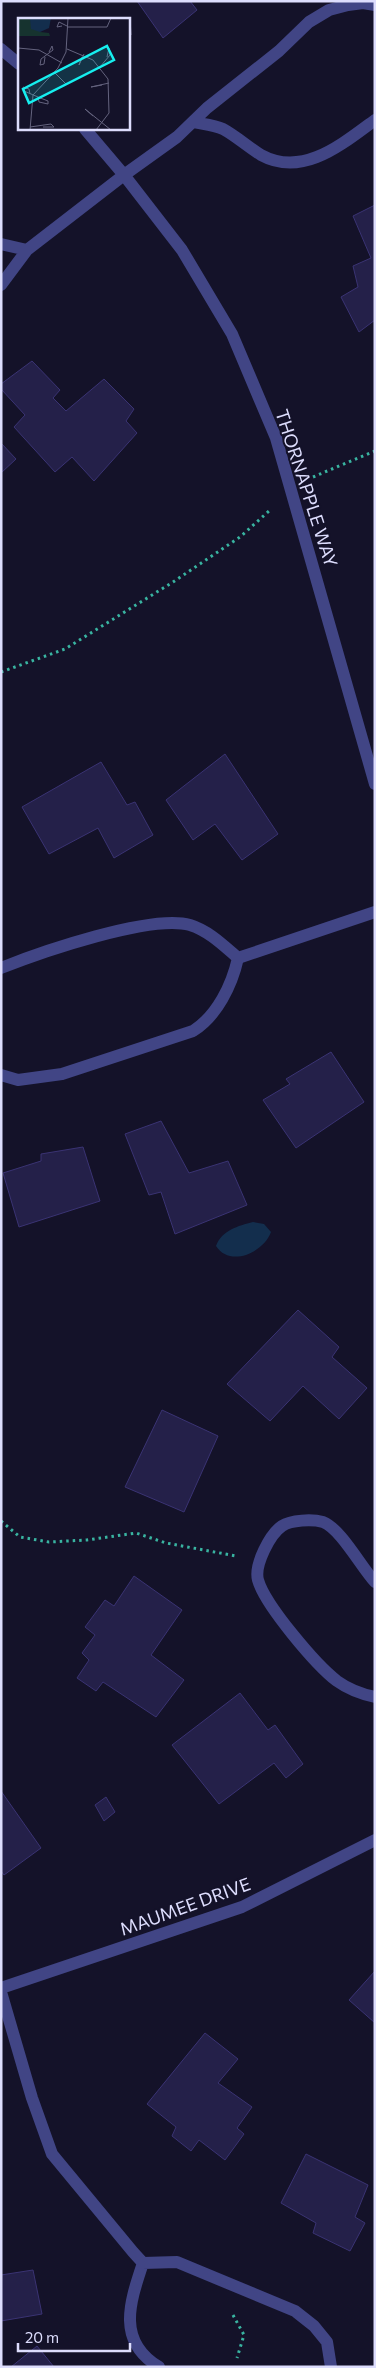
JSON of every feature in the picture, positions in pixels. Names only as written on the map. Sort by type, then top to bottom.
[{"type":"street","points":[[1,285],[27,250],[124,175],[177,137],[279,51],[309,22],[328,10],[363,3],[375,5]]},
{"type":"street","points":[[1,49],[18,63]]},
{"type":"street","points":[[193,122],[222,129],[263,156],[296,163],[314,160],[336,148],[375,120]]},
{"type":"street","name":"THORNAPPLE WAY","points":[[85,130],[124,175],[182,250],[232,334],[276,438],[375,784]]},
{"type":"street","points":[[1,244],[27,250]]},
{"type":"street","points":[[238,958],[375,912]]},
{"type":"street","points":[[1,968],[88,940],[149,925],[172,922],[191,926],[213,937],[238,958]]},
{"type":"street","points":[[1,1075],[18,1080],[62,1074],[193,1031],[205,1024],[214,1012],[234,974],[238,958]]},
{"type":"street","points":[[375,1582],[342,1538],[324,1522],[302,1520],[282,1526],[269,1541],[260,1565],[258,1578],[263,1592],[320,1666],[351,1690],[375,1697]]},
{"type":"street","name":"MAUMEE DRIVE","points":[[1,1988],[242,1907],[375,1840]]},
{"type":"street","points":[[1,1992],[32,2098],[52,2154],[89,2201],[143,2263]]},
{"type":"street","points":[[143,2263],[177,2262],[295,2312],[314,2326],[327,2342],[331,2367]]},
{"type":"street","points":[[143,2263],[131,2299],[130,2330],[135,2346],[159,2367]]},
{"type":"path","points":[[1,672],[65,649],[173,582],[240,537],[291,490],[321,472],[375,451]]},
{"type":"path","points":[[1,1521],[20,1537],[49,1542],[87,1540],[136,1533],[166,1543],[226,1553],[260,1565]]},
{"type":"path","points":[[237,2286],[230,2308],[244,2335],[237,2358]]},
{"type":"water","points":[[253,1222],[264,1224],[271,1232],[261,1246],[254,1251],[238,1257],[230,1256],[222,1253],[216,1246],[226,1232]]},
{"type":"building","points":[[137,1],[190,1],[197,10],[163,38]]},
{"type":"building","points":[[375,205],[375,320],[359,332],[341,297],[358,287],[353,266],[371,258],[353,216]]},
{"type":"building","points":[[32,361],[60,390],[53,398],[66,411],[104,379],[134,409],[126,421],[137,433],[94,481],[72,457],[55,472],[14,427],[25,415],[1,389],[1,384]]},
{"type":"building","points":[[1,443],[16,459],[1,473]]},
{"type":"building","points":[[225,754],[278,834],[242,860],[215,824],[193,840],[166,800]]},
{"type":"building","points":[[101,762],[127,805],[135,802],[153,835],[114,858],[98,828],[49,854],[22,807]]},
{"type":"building","points":[[331,1052],[364,1102],[296,1148],[263,1100],[290,1084],[286,1079]]},
{"type":"building","points":[[161,1121],[189,1173],[228,1161],[247,1205],[175,1234],[161,1192],[149,1195],[125,1134]]},
{"type":"building","points":[[83,1147],[100,1201],[19,1227],[3,1173],[41,1161],[41,1154]]},
{"type":"building","points":[[298,1310],[339,1347],[332,1357],[367,1388],[339,1419],[303,1386],[270,1421],[227,1384]]},
{"type":"building","points":[[162,1410],[218,1436],[184,1512],[125,1487]]},
{"type":"building","points":[[134,1576],[182,1610],[151,1655],[184,1680],[156,1717],[103,1682],[96,1691],[77,1678],[89,1660],[82,1653],[95,1635],[85,1627],[105,1600],[114,1606]]},
{"type":"building","points":[[240,1693],[268,1730],[275,1725],[303,1764],[286,1778],[274,1763],[219,1804],[172,1745]]},
{"type":"building","points":[[1,1791],[41,1848],[4,1875],[1,1871]]},
{"type":"building","points":[[106,1797],[115,1812],[104,1821],[95,1805]]},
{"type":"building","points":[[375,1971],[375,2023],[349,2000]]},
{"type":"building","points":[[205,2033],[238,2059],[218,2083],[252,2107],[237,2128],[244,2134],[225,2160],[199,2140],[191,2151],[172,2136],[176,2127],[147,2104]]},
{"type":"building","points":[[306,2154],[368,2185],[355,2217],[365,2223],[350,2251],[313,2233],[316,2223],[281,2203]]},
{"type":"building","points":[[33,2270],[42,2314],[1,2321],[1,2275]]},
{"type":"building","points":[[37,2346],[54,2367],[11,2367]]}]
